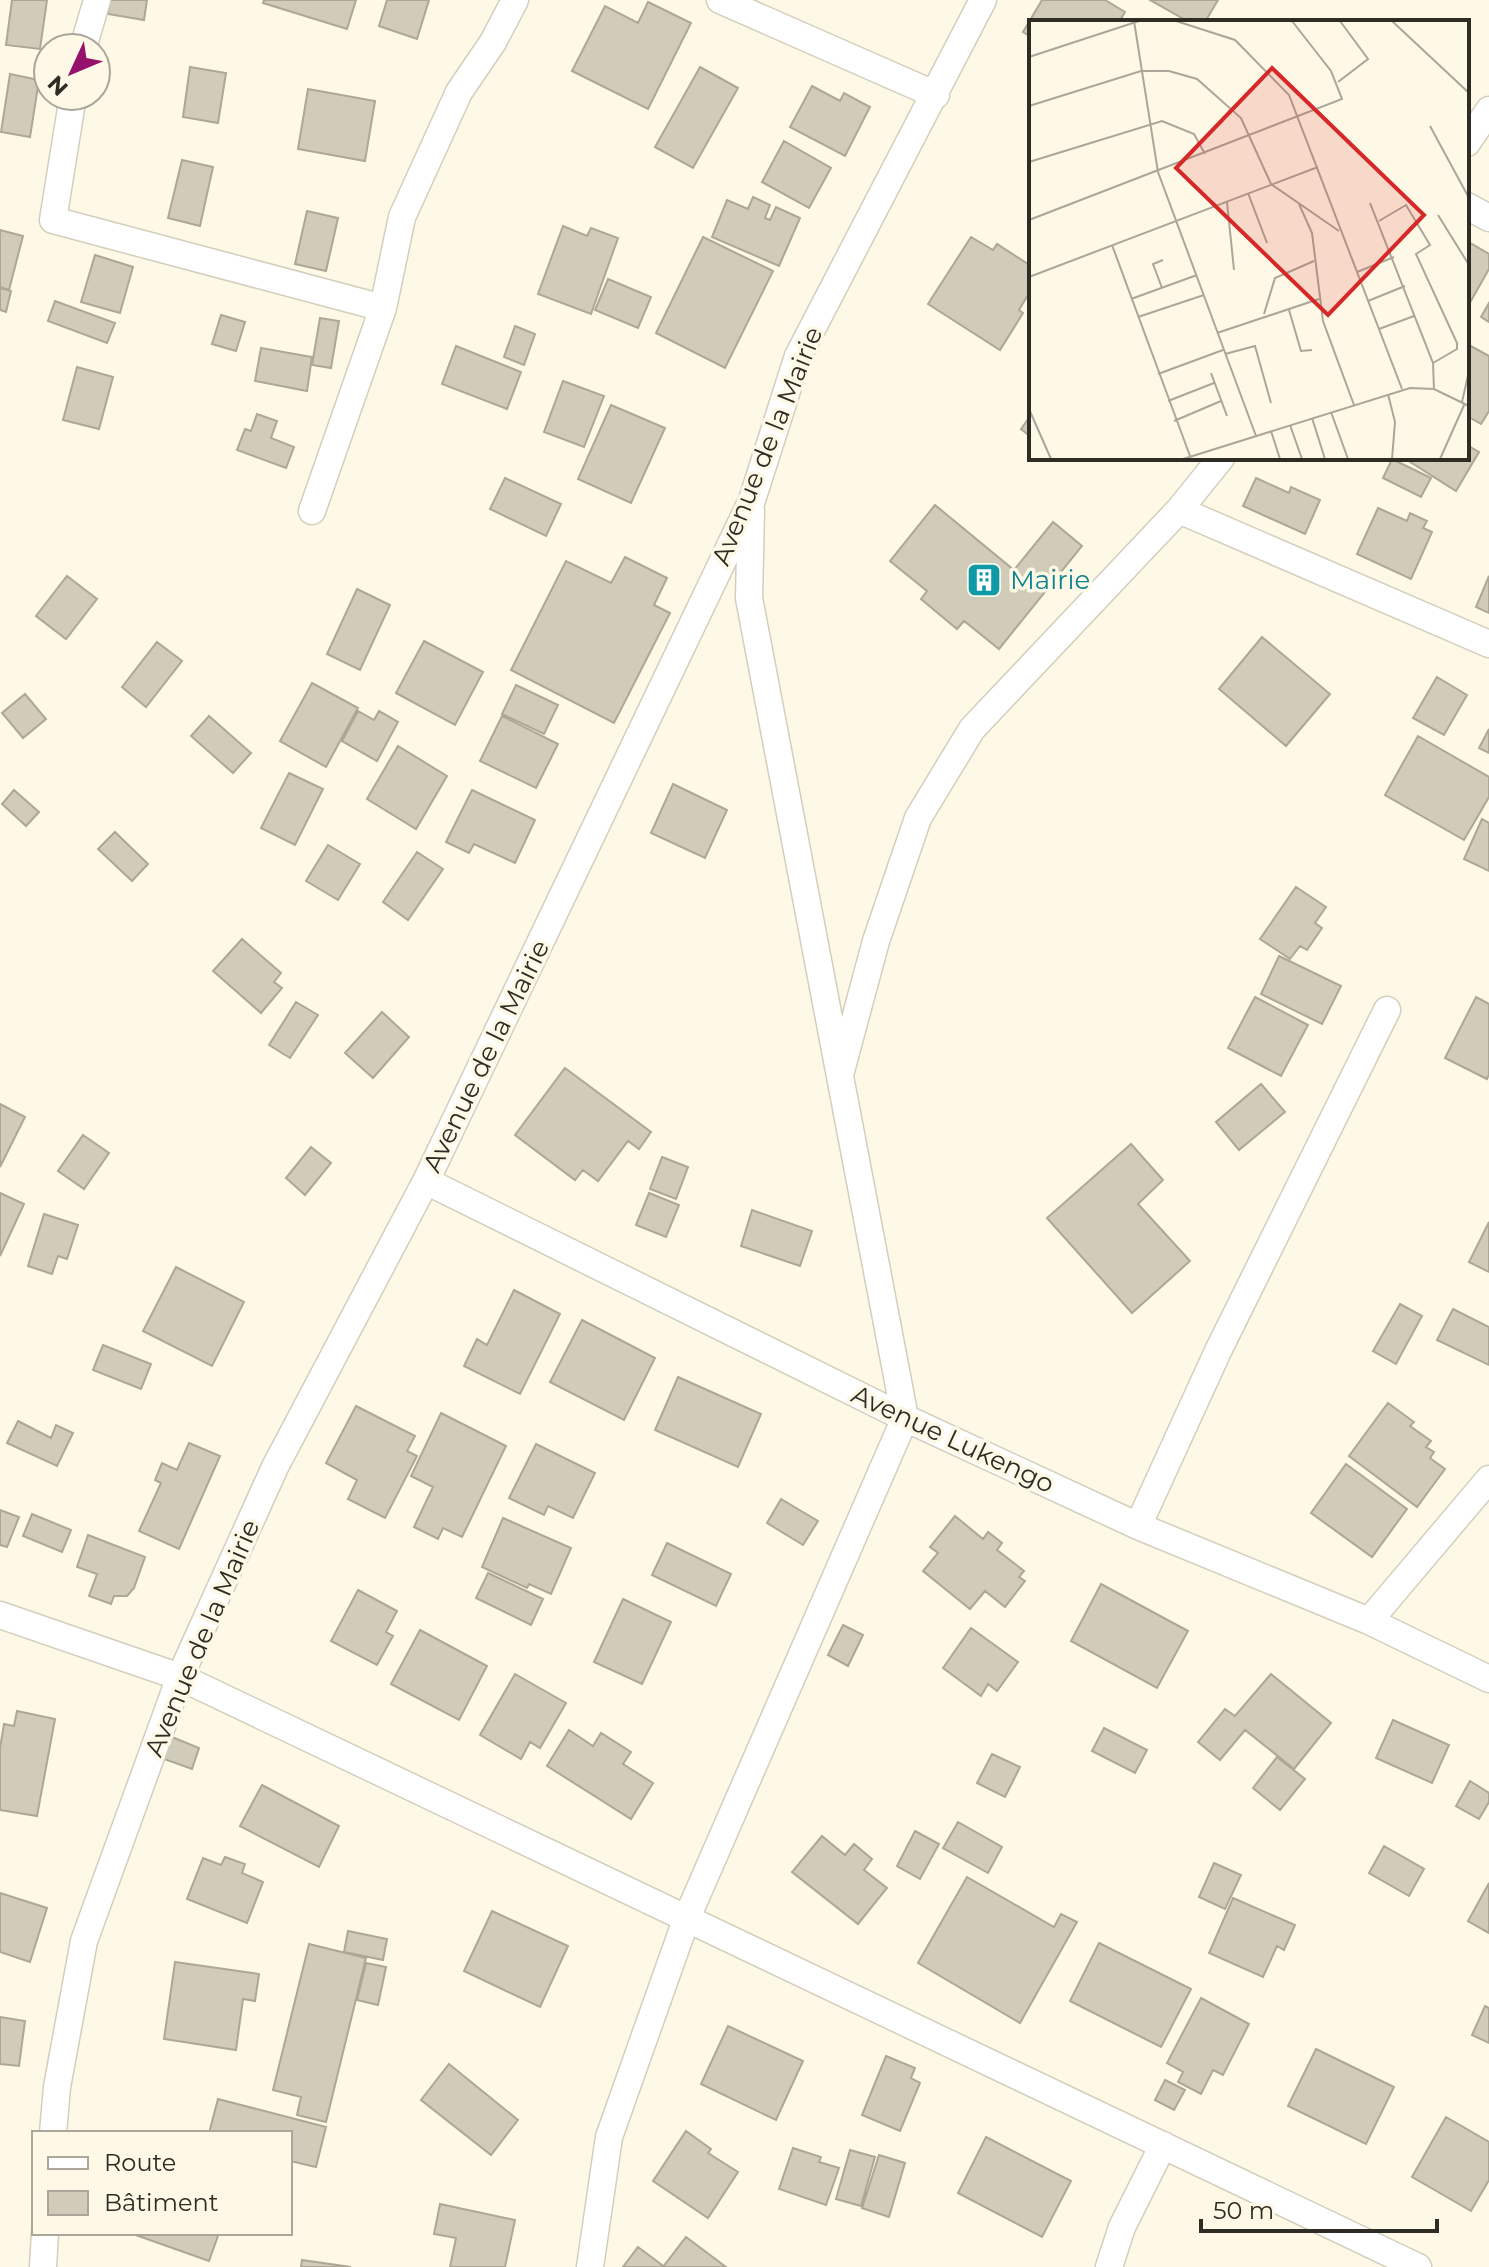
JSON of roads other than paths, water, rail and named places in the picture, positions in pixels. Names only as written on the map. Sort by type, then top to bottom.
[{"type":"street","points":[[88,32],[97,0]]},
{"type":"street","points":[[312,511],[383,308],[402,217],[459,92],[493,42],[515,0]]},
{"type":"street","points":[[720,0],[936,95]]},
{"type":"street","name":"Avenue de la Mairie","points":[[53,2131],[57,2087],[84,1941],[180,1677],[275,1467],[426,1181],[752,500],[798,356],[983,0]]},
{"type":"street","points":[[1469,140],[1489,110]]},
{"type":"street","points":[[70,112],[53,220],[383,308]]},
{"type":"street","points":[[1469,207],[1489,218]]},
{"type":"street","points":[[839,1079],[876,941],[918,818],[972,729],[1179,510],[1219,460]]},
{"type":"street","points":[[590,2267],[609,2137],[686,1920],[905,1418],[749,598],[752,500]]},
{"type":"street","points":[[1179,510],[1489,644]]},
{"type":"street","points":[[1138,1526],[1218,1351],[1387,1010]]},
{"type":"street","name":"Avenue Lukengo","points":[[426,1181],[905,1418],[1138,1526],[1369,1621],[1489,1679]]},
{"type":"street","points":[[1369,1621],[1489,1479]]},
{"type":"street","points":[[0,1615],[180,1677],[1418,2267]]},
{"type":"street","points":[[1109,2267],[1122,2227],[1163,2145]]},
{"type":"street","points":[[43,2267],[45,2235]]},
{"type":"place","name":"Mairie","points":[[984,580]]}]
